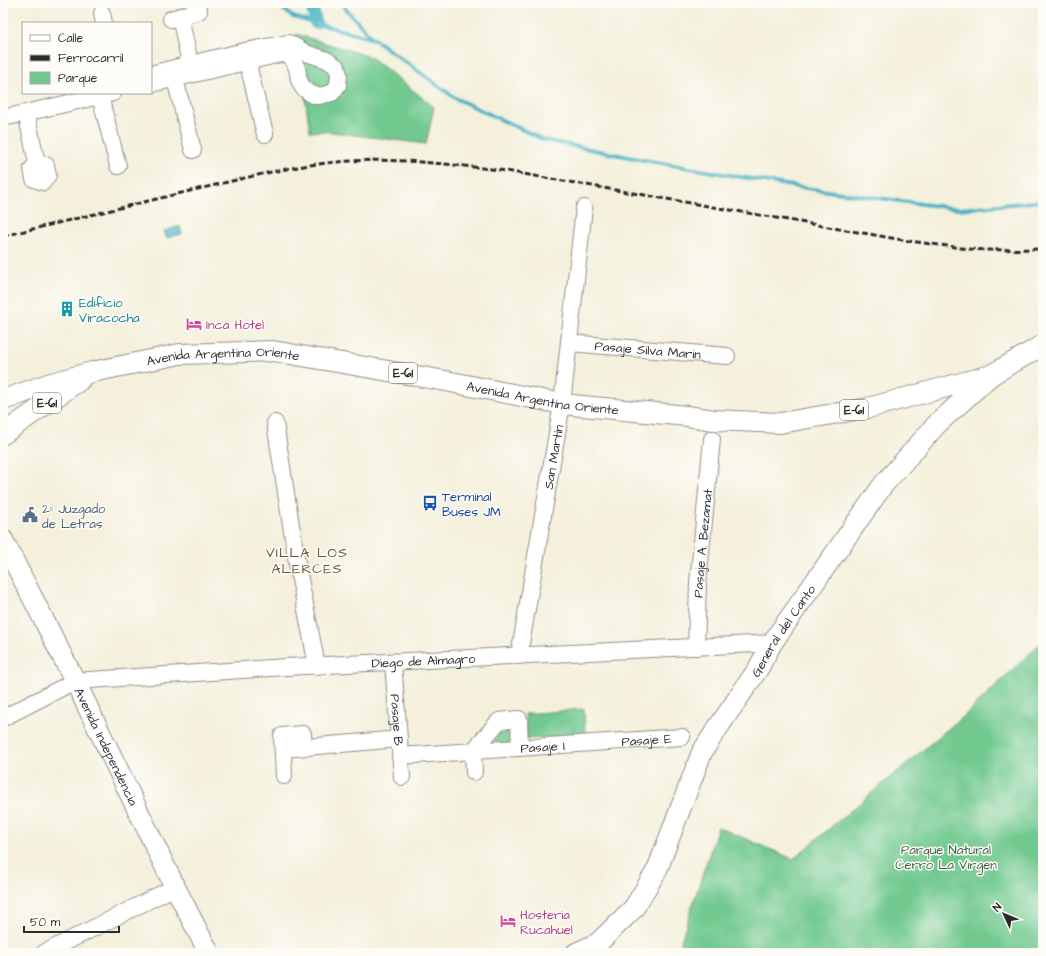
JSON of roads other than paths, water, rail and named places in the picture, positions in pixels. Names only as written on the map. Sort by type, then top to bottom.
[{"type":"main road","name":"General del Canto","points":[[576,953],[598,943],[634,908],[657,870],[702,752],[758,669],[772,644],[883,485],[937,424],[991,375],[1043,345]]},
{"type":"main road","name":"Avenida Argentina Oriente","points":[[3,400],[48,384],[92,372],[180,354],[273,351],[446,381],[562,404],[714,420],[780,423],[868,408],[991,375]]},
{"type":"main road","name":"Avenida Argentina Oriente","points":[[3,434],[92,372]]},
{"type":"main road","name":"Avenida Independencia","points":[[3,540],[75,681],[175,887],[209,953]]},
{"type":"street","points":[[190,64],[176,18],[199,11]]},
{"type":"street","points":[[152,74],[190,64],[246,57],[285,54],[292,60],[297,68],[298,80],[303,88],[313,95],[319,96],[332,93],[338,86],[339,75],[337,66],[327,60],[306,53],[288,43],[246,57],[175,79],[152,84]]},
{"type":"street","points":[[246,57],[265,134]]},
{"type":"street","points":[[175,79],[193,150]]},
{"type":"street","points":[[3,109],[68,94]]},
{"type":"street","points":[[3,118],[106,94],[118,166]]},
{"type":"street","points":[[26,113],[37,163]]},
{"type":"street","name":"San Martín","points":[[519,656],[562,404],[584,208]]},
{"type":"street","name":"Pasaje Silva Marin","points":[[569,343],[727,356]]},
{"type":"street","points":[[276,423],[298,569],[317,666]]},
{"type":"street","name":"Pasaje A. Bezamat","points":[[696,647],[698,583],[712,439]]},
{"type":"street","name":"Diego de Almagro","points":[[75,681],[317,666],[772,644]]},
{"type":"street","name":"Pasaje B","points":[[393,662],[402,777]]},
{"type":"street","points":[[3,718],[75,681]]},
{"type":"street","points":[[474,772],[473,751],[499,721],[519,719],[520,748]]},
{"type":"street","name":"Pasaje E","points":[[612,742],[682,737]]},
{"type":"street","points":[[284,776],[283,743],[304,747],[399,739]]},
{"type":"street","name":"Pasaje I","points":[[400,756],[612,742]]},
{"type":"street","points":[[44,953],[175,887]]},
{"type":"water","points":[[180,226],[182,234],[166,238],[164,231]]},
{"type":"waterway","points":[[276,3],[293,17],[374,39],[455,98],[544,140],[644,160],[798,187],[959,209],[1043,201]]},
{"type":"waterway","points":[[311,3],[316,23]]},
{"type":"waterway","points":[[344,3],[344,7],[373,39]]},
{"type":"railway","points":[[3,236],[247,177],[319,164],[378,160],[418,162],[500,170],[909,241],[970,249],[1043,249]]},
{"type":"place","name":"Edificio Viracocha","points":[[67,309]]},
{"type":"place","name":"Inca Hotel","points":[[194,324]]},
{"type":"place","name":"Terminal Buses JM","points":[[430,503]]},
{"type":"place","name":"2º Juzgado de Letras","points":[[30,515]]},
{"type":"place","name":"Hosteria Rucahuel","points":[[508,921]]},
{"type":"district","name":"VILLA LOS ALERCES","points":[[307,560]]},
{"type":"park label","name":"Parque Natural Cerro La Virgen","points":[[946,856]]}]
